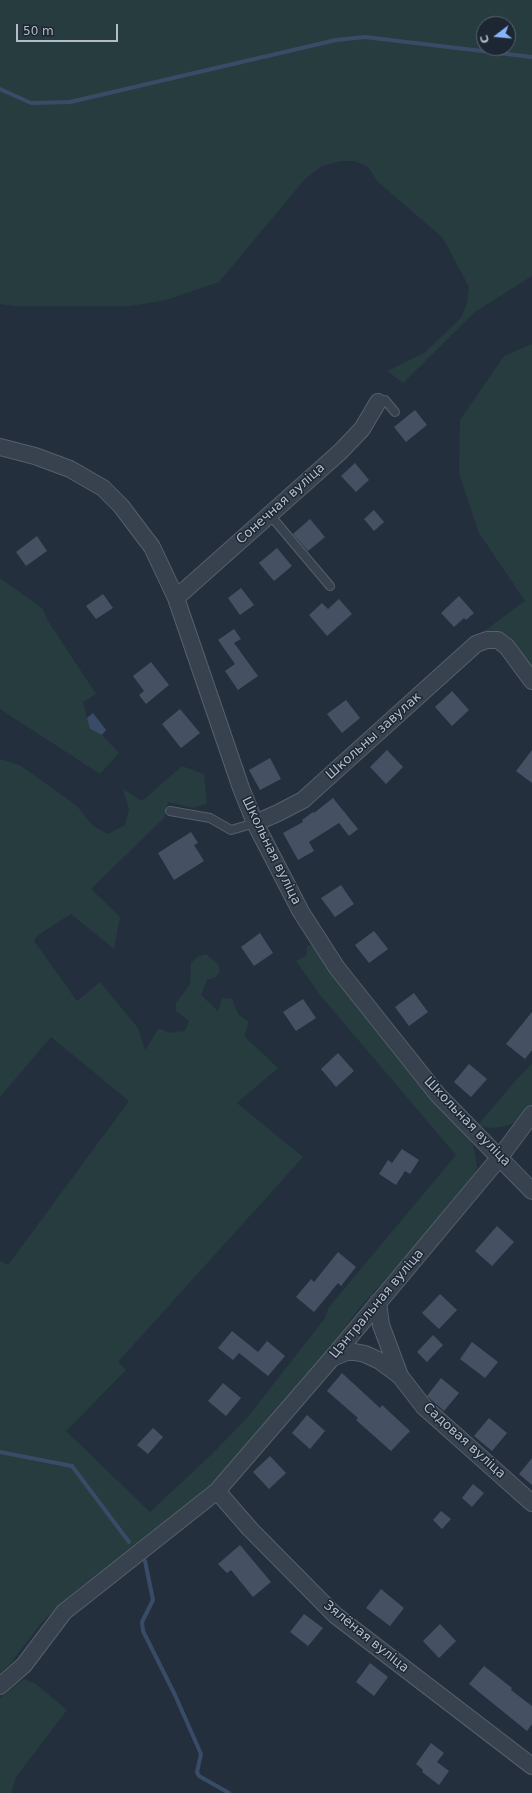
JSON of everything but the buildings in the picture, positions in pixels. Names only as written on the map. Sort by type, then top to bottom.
[{"type":"street","name":"Сонечная вуліца","points":[[176,598],[270,515],[291,494],[340,452],[362,429],[378,402]]},
{"type":"street","name":"Школьная вуліца","points":[[0,447],[35,456],[70,469],[103,488],[120,506],[152,547],[176,598],[241,788],[255,823],[301,912],[337,968],[438,1095],[532,1191]]},
{"type":"street","name":"Школьны завулак","points":[[255,823],[303,800],[476,644],[487,640],[498,640],[507,647],[532,681]]},
{"type":"street","name":"Цэнтральная вуліца","points":[[0,1686],[24,1665],[64,1612],[217,1491],[332,1358],[500,1157],[532,1114]]},
{"type":"street","name":"Садовая вуліца","points":[[378,1302],[381,1325],[400,1376]]},
{"type":"street","name":"Садовая вуліца","points":[[332,1358],[347,1352],[365,1354],[380,1361],[400,1376],[424,1407],[532,1503]]},
{"type":"street","name":"Зялёная вуліца","points":[[217,1491],[250,1529],[336,1616],[532,1766]]},
{"type":"lane","points":[[378,402],[385,400],[395,412]]},
{"type":"lane","points":[[270,515],[330,586]]},
{"type":"lane","points":[[170,811],[210,818],[231,830],[255,823]]},
{"type":"green space","points":[[0,0],[532,0],[532,276],[475,312],[403,383],[387,371],[424,353],[461,318],[467,303],[469,287],[443,238],[378,182],[368,167],[355,161],[341,161],[322,166],[305,179],[219,282],[166,300],[130,306],[14,306],[0,304]]},
{"type":"green space","points":[[532,344],[532,672],[498,634],[480,634],[525,601],[479,533],[459,473],[460,420],[504,356]]},
{"type":"green space","points":[[0,578],[42,608],[48,621],[96,694],[83,702],[90,729],[102,735],[119,753],[100,774],[0,709]]},
{"type":"green space","points":[[0,759],[21,766],[77,806],[93,826],[108,834],[125,825],[129,809],[123,789],[142,801],[182,766],[204,774],[207,804],[193,808],[168,802],[164,818],[91,889],[120,917],[114,949],[71,914],[37,936],[34,941],[77,1001],[100,982],[138,1028],[145,1050],[159,1028],[169,1033],[185,1031],[189,1021],[176,1011],[176,1003],[190,984],[191,963],[197,957],[206,954],[218,964],[220,971],[216,977],[207,980],[201,995],[218,1011],[222,998],[232,999],[238,1014],[249,1022],[244,1036],[278,1068],[237,1103],[303,1157],[118,1362],[126,1370],[66,1431],[150,1512],[211,1455],[247,1418],[325,1318],[329,1307],[456,1155],[320,995],[296,961],[306,956],[307,946],[314,944],[467,1136],[473,1145],[477,1166],[475,1177],[465,1192],[361,1306],[330,1347],[254,1438],[201,1495],[77,1590],[42,1622],[10,1664],[0,1673],[0,1261],[8,1265],[129,1101],[51,1037],[0,1097]]},
{"type":"green space","points":[[532,1064],[532,1104],[521,1117],[511,1124],[501,1127],[490,1128],[478,1125],[517,1079]]},
{"type":"green space","points":[[24,1679],[36,1684],[67,1710],[16,1777],[11,1793],[0,1793],[0,1698]]},
{"type":"water","points":[[93,713],[106,730],[102,735],[90,729],[87,718]]},
{"type":"waterway","points":[[0,89],[31,103],[70,102],[336,40],[365,37],[532,57]]},
{"type":"waterway","points":[[0,1452],[72,1466],[129,1542]]},
{"type":"waterway","points":[[145,1561],[153,1600],[142,1622],[143,1631],[175,1695],[201,1754],[197,1772],[199,1776],[229,1793]]}]
